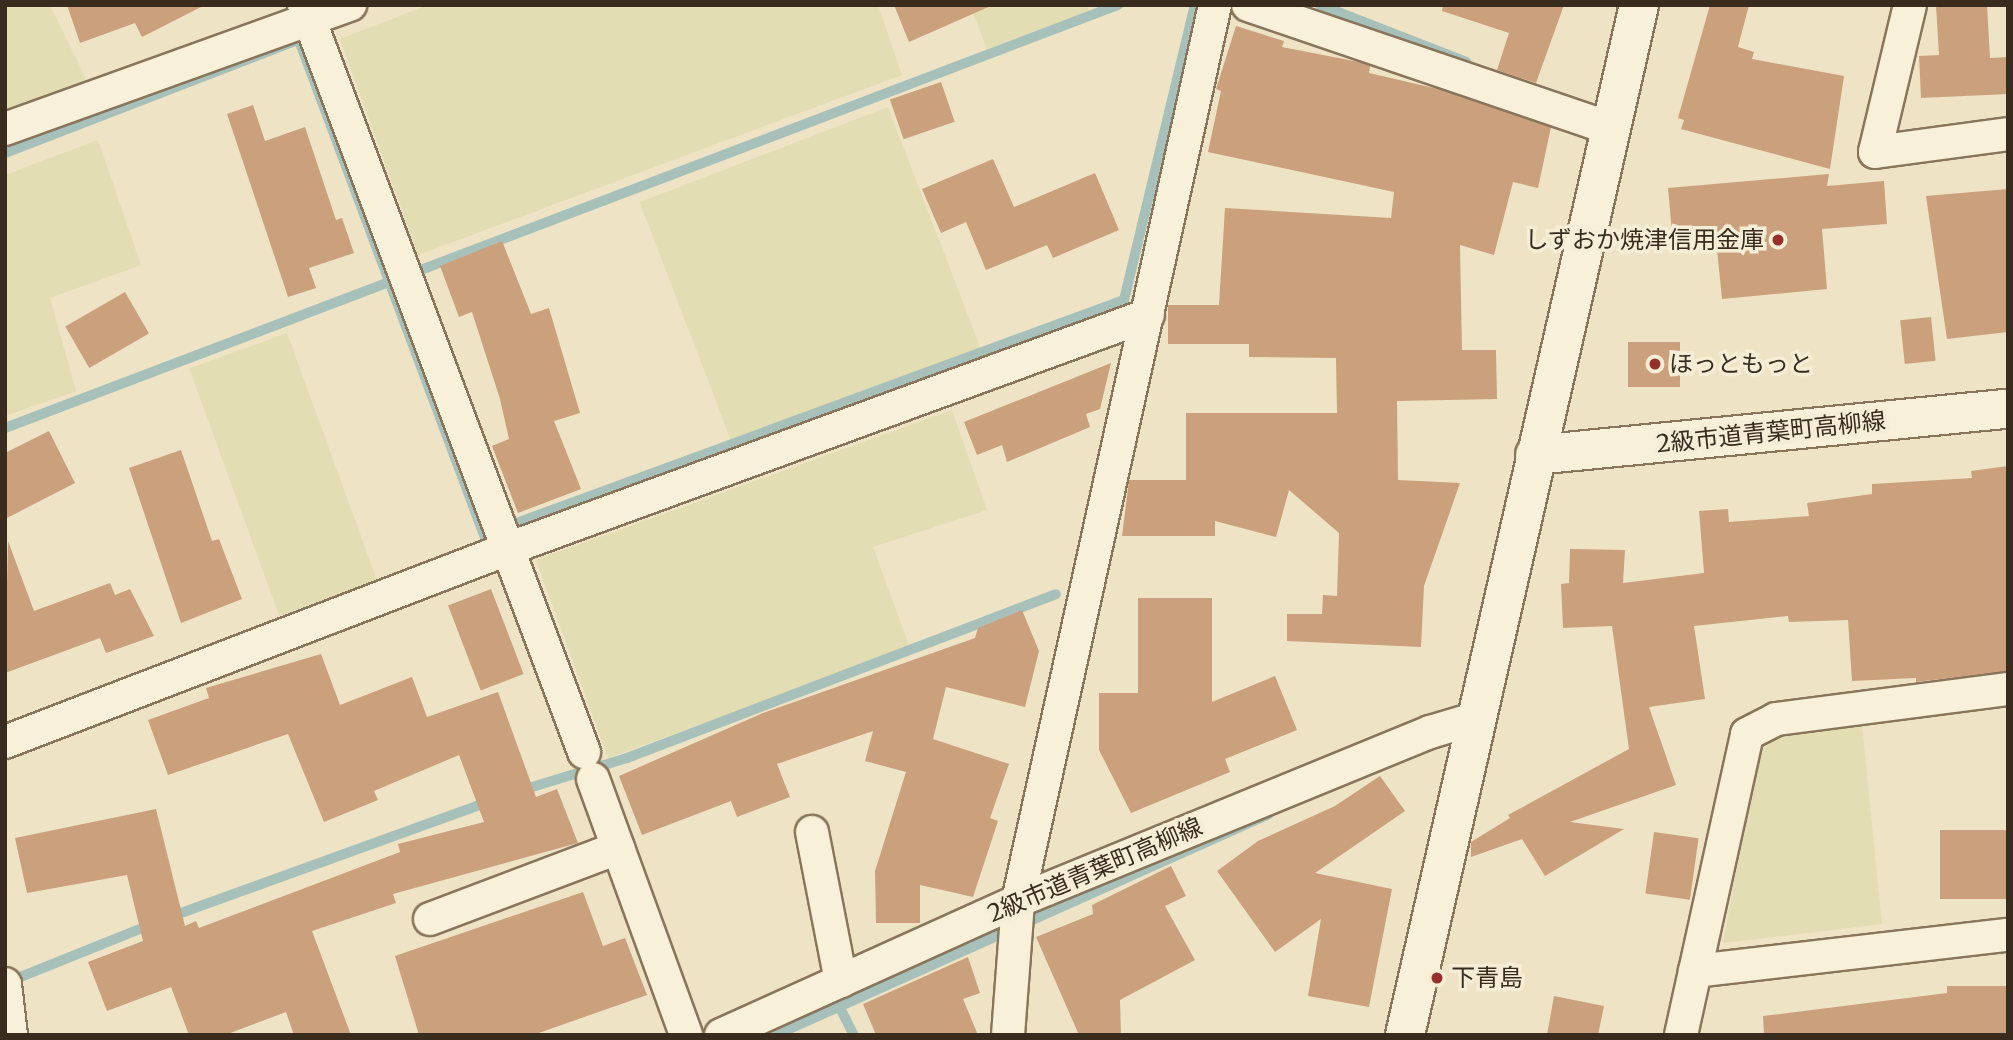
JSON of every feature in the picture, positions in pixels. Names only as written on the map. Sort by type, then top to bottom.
[{"type":"main road","points":[[1405,1035],[1474,719],[1639,5]]},
{"type":"main road","name":"2級市道青葉町高柳線","points":[[1535,455],[2008,408]]},
{"type":"street","points":[[5,130],[307,13],[350,5]]},
{"type":"street","points":[[1008,1035],[1018,901],[1215,5]]},
{"type":"street","points":[[1248,5],[1610,128]]},
{"type":"street","points":[[1910,5],[1875,152],[2008,134]]},
{"type":"street","points":[[307,13],[510,548],[686,1035]]},
{"type":"street","points":[[5,742],[510,548],[1148,315]]},
{"type":"street","points":[[1681,1035],[1747,734],[1776,719],[2008,689]]},
{"type":"street","name":"2級市道青葉町高柳線","points":[[721,1035],[1018,901],[1474,719]]},
{"type":"street","points":[[812,832],[841,981]]},
{"type":"street","points":[[430,919],[618,848]]},
{"type":"street","points":[[1695,971],[2008,935]]},
{"type":"street","points":[[6,991],[11,1035]]},
{"type":"shaded area","points":[[5,5],[50,5],[87,81],[5,113]]},
{"type":"shaded area","points":[[428,5],[878,5],[902,75],[418,255],[340,39]]},
{"type":"shaded area","points":[[970,5],[1087,5],[1089,11],[987,49]]},
{"type":"shaded area","points":[[888,107],[983,354],[735,450],[640,202]]},
{"type":"shaded area","points":[[98,140],[141,265],[50,298],[76,391],[5,416],[5,175]]},
{"type":"shaded area","points":[[287,333],[377,580],[279,616],[189,369]]},
{"type":"shaded area","points":[[952,410],[987,510],[873,547],[910,648],[608,758],[536,560]]},
{"type":"shaded area","points":[[1862,724],[1882,924],[1723,943],[1758,755],[1781,731]]},
{"type":"building","points":[[67,5],[205,5],[142,37],[135,23],[80,43]]},
{"type":"building","points":[[894,5],[993,5],[909,42]]},
{"type":"building","points":[[1443,5],[1564,5],[1536,83],[1497,70],[1509,33],[1442,11]]},
{"type":"building","points":[[1710,5],[1749,5],[1738,47],[1754,52],[1752,59],[1844,76],[1830,169],[1681,129],[1684,120],[1678,118]]},
{"type":"building","points":[[1936,5],[1987,5],[1990,58],[2008,57],[2008,94],[1921,98],[1919,56],[1939,55]]},
{"type":"building","points":[[1236,26],[1284,41],[1282,47],[1359,62],[1370,66],[1369,73],[1438,89],[1551,127],[1538,188],[1513,182],[1494,255],[1460,245],[1462,350],[1496,350],[1497,399],[1397,401],[1398,480],[1460,483],[1424,586],[1421,647],[1287,641],[1287,614],[1322,614],[1323,595],[1337,596],[1339,533],[1289,490],[1276,537],[1215,521],[1215,536],[1122,536],[1129,480],[1186,480],[1186,413],[1337,413],[1336,358],[1249,357],[1249,344],[1168,344],[1168,305],[1219,305],[1225,208],[1391,218],[1394,192],[1208,152],[1221,91],[1216,89]]},
{"type":"building","points":[[941,82],[955,122],[904,139],[890,100]]},
{"type":"building","points":[[253,105],[265,141],[305,127],[336,220],[342,218],[354,253],[309,268],[316,288],[288,297],[227,114]]},
{"type":"building","points":[[993,159],[1014,207],[1095,173],[1119,230],[1053,258],[1047,245],[986,270],[966,222],[941,233],[922,189]]},
{"type":"building","points":[[1829,174],[1827,186],[1884,181],[1887,224],[1822,229],[1827,289],[1722,299],[1716,239],[1673,243],[1668,188]]},
{"type":"building","points":[[2008,189],[2008,332],[1947,339],[1926,196]]},
{"type":"building","points":[[502,241],[531,314],[549,308],[580,413],[554,421],[581,489],[518,513],[492,446],[509,439],[500,399],[472,312],[459,317],[440,266]]},
{"type":"building","points":[[125,292],[149,334],[89,368],[65,326]]},
{"type":"building","points":[[1931,317],[1936,361],[1905,364],[1900,320]]},
{"type":"building","points":[[1628,342],[1680,342],[1680,387],[1628,387]]},
{"type":"building","points":[[1111,363],[1100,409],[1086,414],[1090,427],[1007,462],[1002,445],[977,455],[964,422]]},
{"type":"building","points":[[49,431],[75,483],[5,519],[5,453]]},
{"type":"building","points":[[181,450],[212,541],[219,539],[242,599],[181,623],[129,468]]},
{"type":"building","points":[[2008,466],[2008,671],[1916,682],[1916,678],[1852,681],[1848,620],[1789,622],[1788,616],[1694,626],[1705,699],[1649,707],[1676,785],[1570,822],[1624,829],[1545,876],[1522,839],[1471,857],[1471,842],[1510,818],[1508,815],[1629,749],[1612,626],[1563,628],[1561,584],[1569,583],[1570,549],[1625,550],[1623,583],[1704,573],[1699,511],[1728,509],[1729,522],[1809,516],[1807,503],[1872,494],[1872,484],[1972,478],[1971,471]]},
{"type":"building","points":[[8,541],[34,611],[110,583],[115,595],[130,589],[154,636],[106,653],[100,638],[5,673]]},
{"type":"building","points":[[491,589],[524,674],[481,690],[448,605]]},
{"type":"building","points":[[1138,598],[1212,598],[1212,702],[1275,676],[1297,730],[1225,759],[1230,772],[1131,813],[1099,750],[1099,693],[1138,693]]},
{"type":"building","points":[[1022,610],[1039,651],[1025,707],[946,687],[933,739],[1009,764],[990,818],[998,821],[973,897],[920,885],[920,923],[876,923],[875,871],[906,772],[865,761],[873,731],[777,764],[790,797],[737,817],[731,801],[642,835],[619,776],[763,713],[975,638],[978,628]]},
{"type":"building","points":[[321,654],[340,705],[412,677],[427,717],[498,692],[536,797],[557,789],[578,843],[393,894],[396,903],[312,931],[351,1035],[294,1035],[286,1012],[225,1035],[189,1035],[171,987],[107,1011],[88,962],[143,941],[127,875],[27,893],[15,838],[156,809],[185,926],[196,921],[199,928],[400,852],[398,844],[484,822],[459,755],[374,791],[378,800],[324,822],[288,734],[168,775],[148,720],[209,698],[206,688]]},
{"type":"building","points":[[1380,776],[1405,811],[1315,873],[1392,889],[1369,1007],[1308,996],[1321,919],[1275,952],[1217,871],[1258,841],[1335,806]]},
{"type":"building","points":[[1940,830],[2008,830],[2008,899],[1940,899]]},
{"type":"building","points":[[1654,832],[1699,838],[1690,900],[1645,893]]},
{"type":"building","points":[[1171,866],[1186,896],[1165,906],[1195,960],[1120,1000],[1121,1035],[1079,1035],[1036,937],[1093,914],[1092,905]]},
{"type":"building","points":[[583,892],[603,946],[625,938],[647,995],[533,1035],[419,1035],[395,956]]},
{"type":"building","points":[[968,957],[980,993],[963,999],[978,1035],[876,1035],[863,1004]]},
{"type":"building","points":[[1947,986],[2008,986],[2008,1035],[1764,1035],[1763,1016],[1947,993]]},
{"type":"building","points":[[1554,996],[1604,1006],[1598,1035],[1547,1035]]},
{"type":"waterway","points":[[5,428],[1118,5]]},
{"type":"waterway","points":[[300,43],[484,535],[1124,300],[1195,5]]},
{"type":"waterway","points":[[1320,5],[1466,62]]},
{"type":"waterway","points":[[5,153],[301,39]]},
{"type":"waterway","points":[[519,791],[627,758],[1056,594]]},
{"type":"waterway","points":[[170,917],[491,801]]},
{"type":"waterway","points":[[776,1035],[1269,814]]},
{"type":"waterway","points":[[8,982],[152,924]]},
{"type":"waterway","points":[[839,1006],[854,1035]]},
{"type":"place","name":"しずおか焼津信用金庫","points":[[1778,240]]},
{"type":"place","name":"ほっともっと","points":[[1655,364]]},
{"type":"place","name":"下青島","points":[[1437,978]]}]
